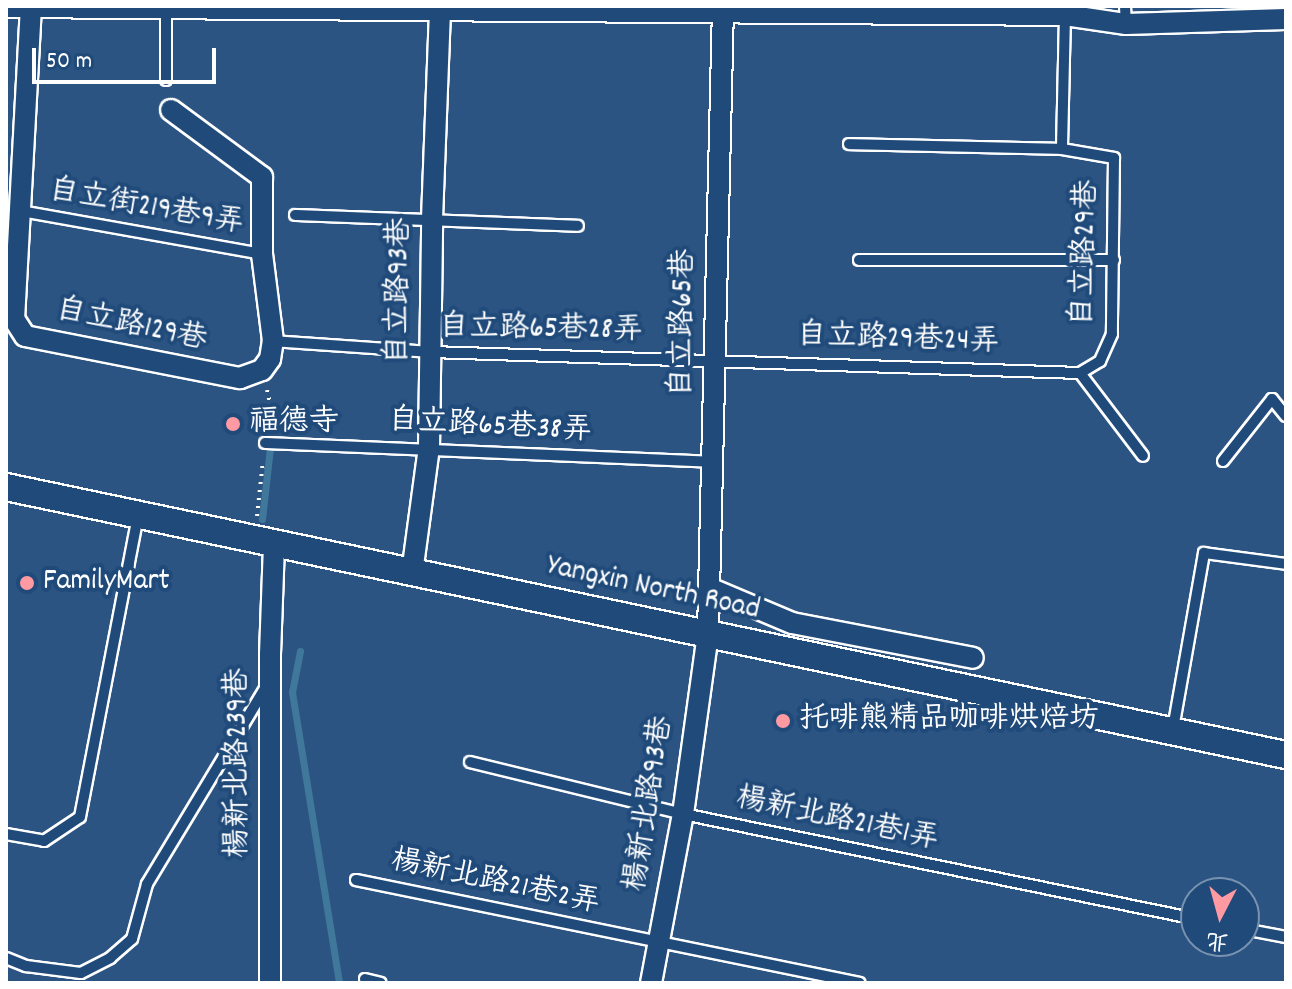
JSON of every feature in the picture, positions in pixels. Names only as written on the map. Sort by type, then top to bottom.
[{"type":"street","points":[[6,7],[722,9],[1286,19]]},
{"type":"street","name":"自立路129巷","points":[[31,7],[14,319],[25,336],[240,378],[262,370],[270,359],[273,341]]},
{"type":"street","name":"自立路93巷","points":[[412,573],[429,448],[432,219],[440,8]]},
{"type":"street","name":"自立路65巷","points":[[708,634],[722,9]]},
{"type":"street","points":[[171,110],[262,177],[262,254],[273,341]]},
{"type":"street","name":"Yangxin North Road","points":[[6,487],[1286,755]]},
{"type":"street","name":"楊新北路239巷","points":[[270,983],[270,680],[274,544]]},
{"type":"street","points":[[709,588],[792,623],[973,658]]},
{"type":"street","name":"楊新北路93巷","points":[[651,983],[683,814],[708,634]]},
{"type":"lane","points":[[166,8],[166,80]]},
{"type":"lane","name":"自立路29巷","points":[[1065,15],[1062,149],[1114,158],[1112,334],[1100,361],[1080,373]]},
{"type":"lane","points":[[849,144],[1062,149]]},
{"type":"lane","name":"自立街219巷9弄","points":[[21,211],[262,254]]},
{"type":"lane","points":[[295,215],[578,226]]},
{"type":"lane","points":[[859,260],[1114,260]]},
{"type":"lane","name":"自立路65巷28弄","points":[[273,341],[430,352],[713,359]]},
{"type":"lane","name":"自立路29巷24弄","points":[[713,359],[1080,373]]},
{"type":"lane","points":[[1080,373],[1143,456]]},
{"type":"lane","points":[[1223,461],[1272,399],[1286,416]]},
{"type":"lane","name":"自立路65巷38弄","points":[[265,443],[712,462]]},
{"type":"lane","points":[[6,834],[44,841],[80,817],[139,515]]},
{"type":"lane","points":[[1173,731],[1204,553],[1286,564]]},
{"type":"lane","points":[[6,958],[26,966],[81,973],[110,958],[132,939],[147,884],[270,680]]},
{"type":"lane","name":"楊新北路21巷1弄","points":[[470,762],[683,814],[1180,916]]},
{"type":"lane","name":"楊新北路21巷2弄","points":[[356,880],[860,983]]},
{"type":"lane","points":[[1260,932],[1286,937]]},
{"type":"lane","points":[[365,979],[381,983]]},
{"type":"waterway","points":[[262,519],[270,448]]},
{"type":"waterway","points":[[300,651],[292,692],[339,983]]},
{"type":"place","name":"福德寺","points":[[233,424]]},
{"type":"place","name":"FamilyMart","points":[[27,583]]},
{"type":"place","name":"托啡熊精品咖啡烘焙坊","points":[[783,721]]}]
